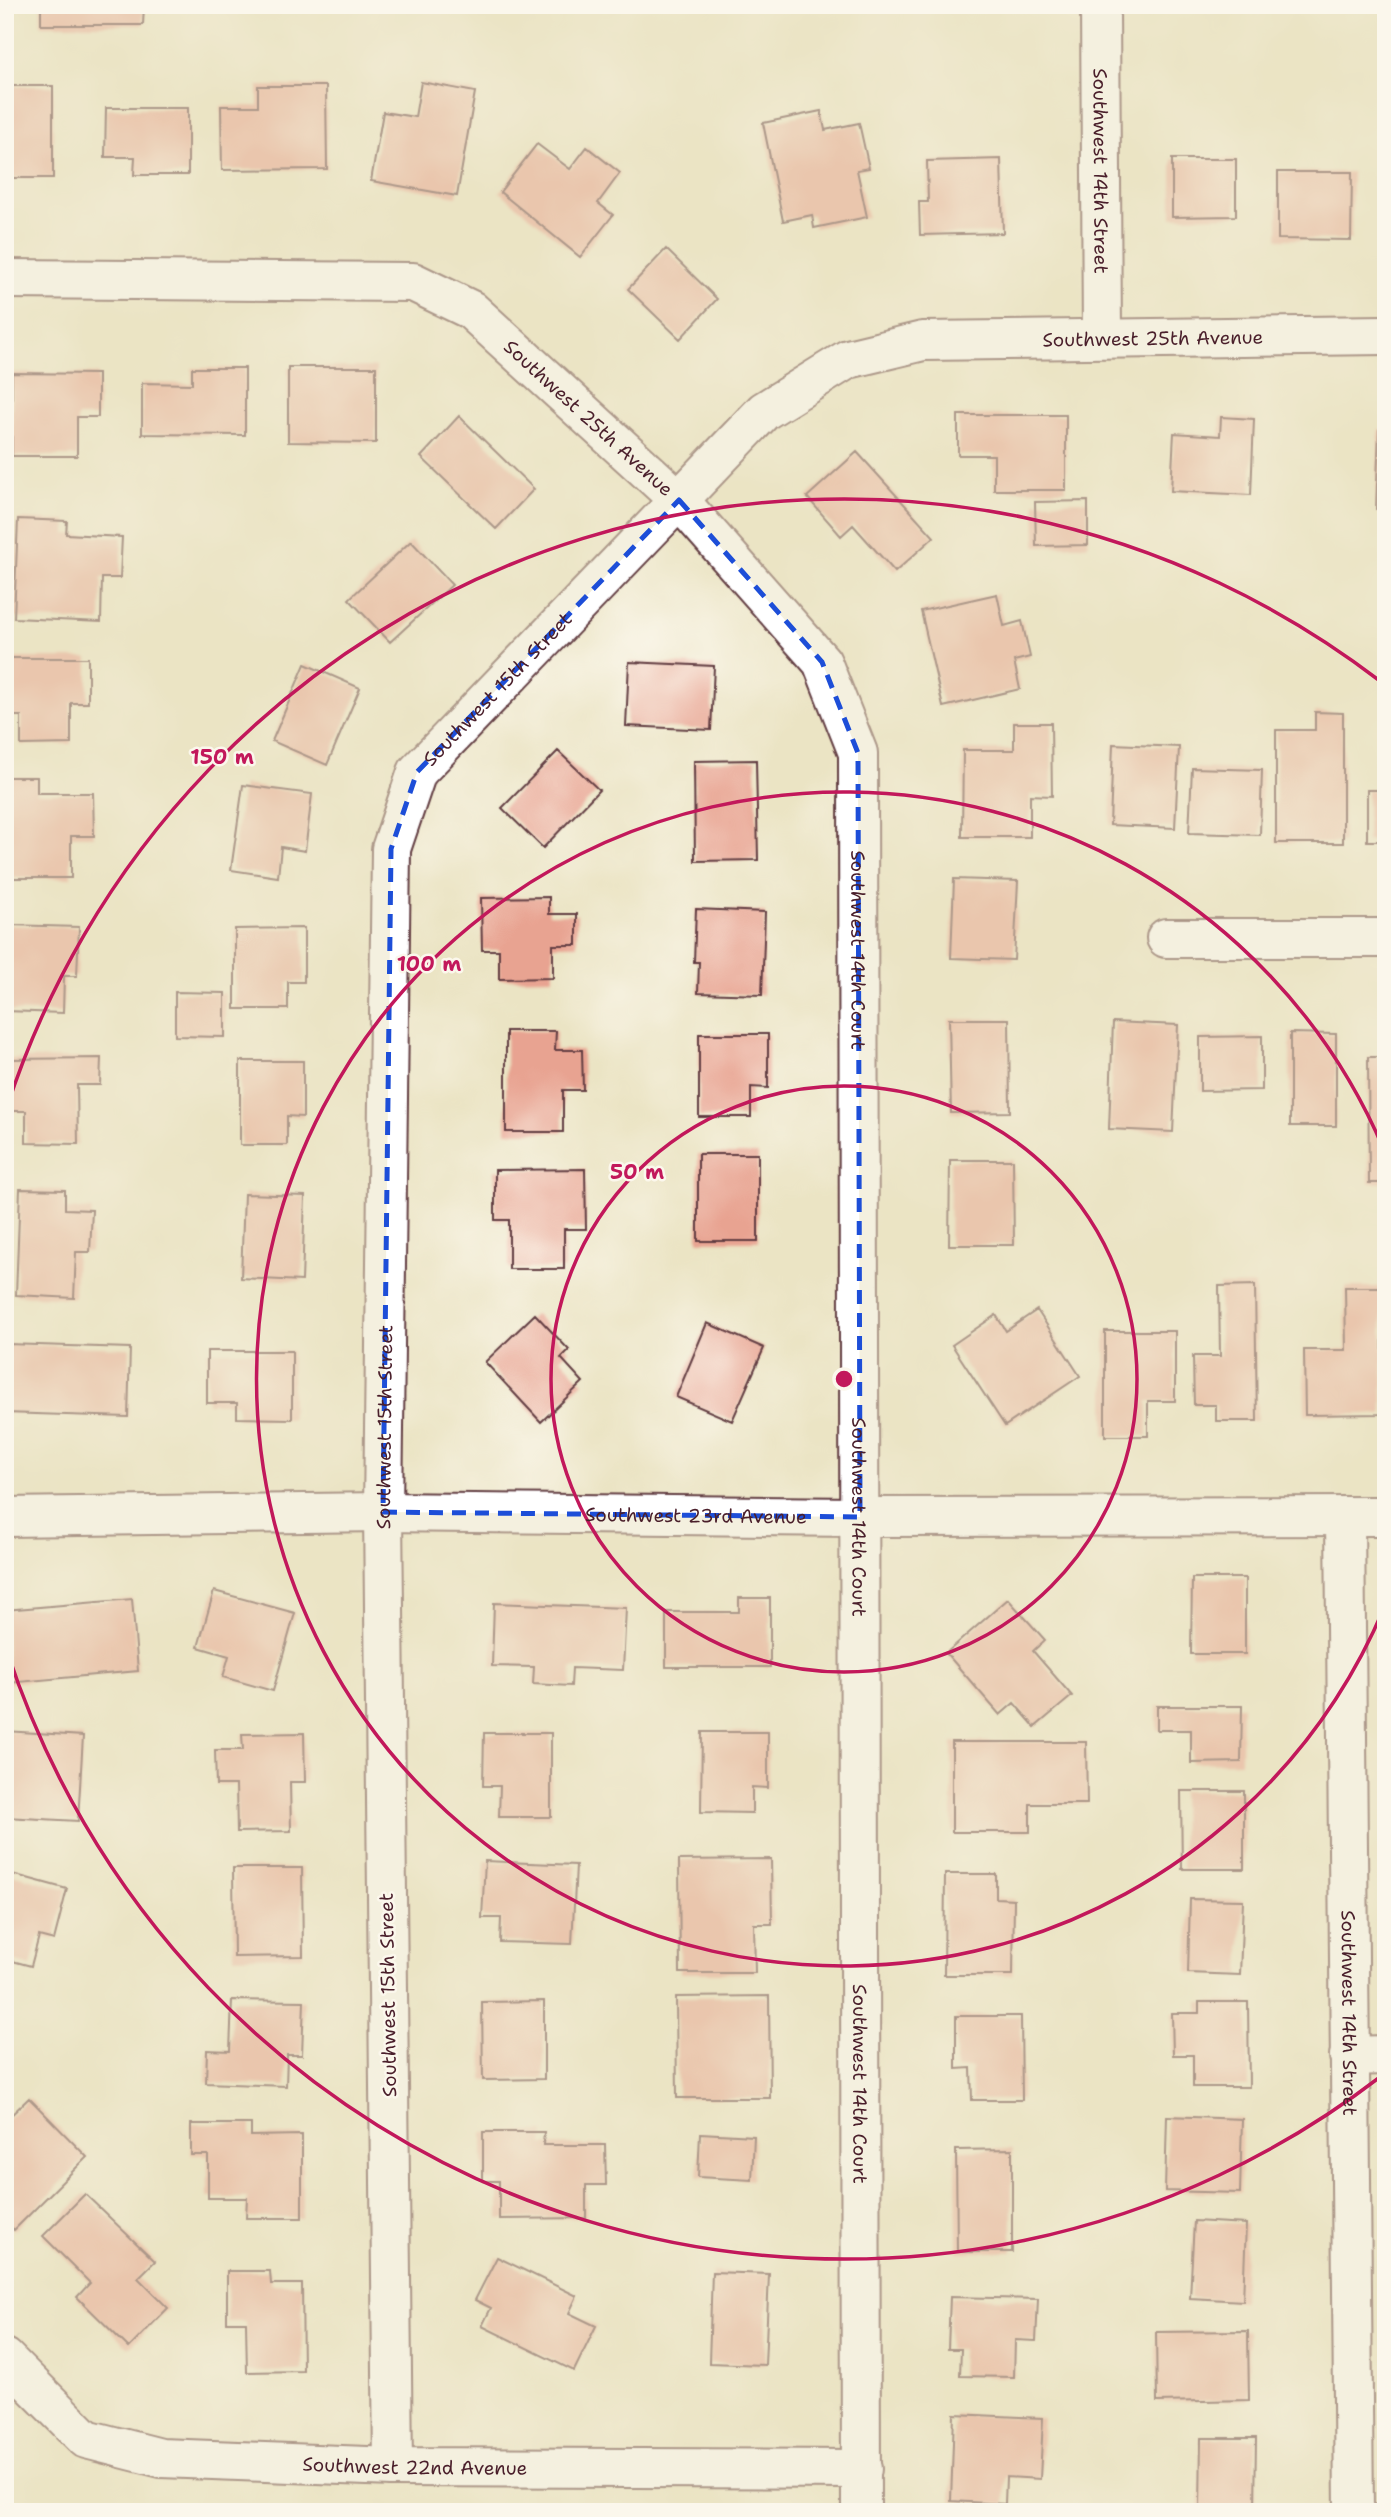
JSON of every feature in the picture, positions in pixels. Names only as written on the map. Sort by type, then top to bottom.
[{"type":"street","name":"Southwest 14th Street","points":[[1100,5],[1102,338]]},
{"type":"street","name":"Southwest 25th Avenue","points":[[5,279],[413,282],[471,310],[680,500],[764,411],[848,359],[923,341],[1386,335]]},
{"type":"street","name":"Southwest 15th Street","points":[[393,2467],[383,1512],[391,849],[416,772],[680,500]]},
{"type":"street","name":"Southwest 14th Court","points":[[680,500],[822,662],[858,753],[861,2512]]},
{"type":"street","points":[[1166,939],[1386,938]]},
{"type":"street","name":"Southwest 23rd Avenue","points":[[5,1517],[383,1512],[860,1517],[1386,1516]]},
{"type":"street","name":"Southwest 14th Street","points":[[1345,1516],[1367,2055],[1354,2512]]},
{"type":"street","name":"Southwest 22nd Avenue","points":[[5,2358],[86,2439],[162,2458],[393,2467],[862,2469]]},
{"type":"highlighted area","points":[[679,500],[822,662],[858,753],[860,1517],[383,1512],[391,849],[417,772]]},
{"type":"building","points":[[41,5],[144,5],[143,25],[41,25]]},
{"type":"building","points":[[421,82],[475,92],[457,196],[371,181],[383,112],[415,117]]},
{"type":"building","points":[[5,86],[53,86],[53,178],[5,178]]},
{"type":"building","points":[[258,86],[326,86],[327,169],[222,170],[221,106],[258,106]]},
{"type":"building","points":[[106,108],[188,108],[188,175],[134,175],[135,157],[105,157]]},
{"type":"building","points":[[821,111],[825,130],[859,123],[869,168],[857,170],[867,217],[814,228],[812,215],[783,221],[763,123]]},
{"type":"building","points":[[537,144],[570,169],[587,147],[620,173],[598,203],[613,215],[580,257],[500,192]]},
{"type":"building","points":[[1001,159],[1003,233],[920,235],[919,202],[928,202],[927,161]]},
{"type":"building","points":[[1172,159],[1236,159],[1236,216],[1172,217]]},
{"type":"building","points":[[1278,172],[1352,172],[1351,240],[1278,239]]},
{"type":"building","points":[[1381,185],[1386,185],[1386,232],[1381,232]]},
{"type":"building","points":[[666,249],[717,299],[680,339],[628,289]]},
{"type":"building","points":[[288,367],[376,367],[376,443],[288,442]]},
{"type":"building","points":[[192,368],[245,368],[245,435],[142,434],[142,383],[192,384]]},
{"type":"building","points":[[12,373],[98,374],[98,417],[77,417],[77,456],[12,456]]},
{"type":"building","points":[[958,415],[1066,415],[1066,490],[994,490],[994,455],[958,455]]},
{"type":"building","points":[[459,416],[534,489],[496,529],[421,457]]},
{"type":"building","points":[[1221,417],[1254,419],[1251,495],[1171,491],[1174,433],[1220,436]]},
{"type":"building","points":[[1379,430],[1386,430],[1386,510],[1376,509]]},
{"type":"building","points":[[857,452],[934,537],[895,572],[853,525],[841,536],[807,497]]},
{"type":"building","points":[[1088,501],[1088,545],[1036,546],[1035,502]]},
{"type":"building","points":[[18,519],[67,521],[66,534],[122,537],[120,578],[102,578],[101,622],[14,618]]},
{"type":"building","points":[[411,541],[452,585],[390,642],[349,599]]},
{"type":"building","points":[[997,594],[1004,626],[1022,621],[1030,657],[1014,661],[1020,689],[943,707],[921,611]]},
{"type":"building","points":[[6,658],[88,658],[88,703],[71,703],[71,744],[21,745],[21,716],[7,716]]},
{"type":"building","points":[[629,662],[714,666],[711,730],[626,726]]},
{"type":"building","points":[[305,664],[360,688],[327,765],[272,741]]},
{"type":"building","points":[[1315,712],[1343,713],[1343,843],[1276,843],[1276,730],[1315,730]]},
{"type":"building","points":[[1014,723],[1051,723],[1052,796],[1030,795],[1030,837],[962,837],[963,750],[1014,750]]},
{"type":"building","points":[[1113,744],[1179,747],[1175,828],[1110,825]]},
{"type":"building","points":[[558,751],[599,790],[543,848],[502,808]]},
{"type":"building","points":[[756,760],[758,860],[695,861],[694,761]]},
{"type":"building","points":[[1192,768],[1262,770],[1260,835],[1189,833]]},
{"type":"building","points":[[5,777],[37,777],[37,793],[93,793],[94,836],[71,836],[71,878],[6,878]]},
{"type":"building","points":[[243,785],[312,794],[305,851],[281,847],[278,877],[231,870]]},
{"type":"building","points":[[1367,790],[1386,790],[1386,841],[1367,841]]},
{"type":"building","points":[[954,879],[1018,881],[1014,960],[951,958]]},
{"type":"building","points":[[549,897],[549,914],[577,914],[577,945],[553,945],[553,978],[499,979],[499,950],[482,950],[481,898]]},
{"type":"building","points":[[696,909],[765,912],[762,995],[698,993],[699,962],[694,962]]},
{"type":"building","points":[[7,925],[79,927],[77,976],[64,976],[63,1013],[5,1011]]},
{"type":"building","points":[[304,928],[304,982],[288,982],[288,1009],[235,1009],[235,929]]},
{"type":"building","points":[[175,992],[225,993],[225,1037],[175,1036]]},
{"type":"building","points":[[949,1019],[1009,1019],[1010,1112],[951,1113]]},
{"type":"building","points":[[1113,1022],[1178,1025],[1173,1132],[1109,1129]]},
{"type":"building","points":[[506,1031],[556,1031],[555,1050],[582,1050],[583,1090],[563,1090],[563,1132],[506,1132]]},
{"type":"building","points":[[1290,1033],[1336,1034],[1336,1126],[1290,1126]]},
{"type":"building","points":[[699,1034],[768,1034],[768,1088],[751,1087],[751,1117],[699,1117]]},
{"type":"building","points":[[1262,1036],[1262,1090],[1200,1091],[1200,1037]]},
{"type":"building","points":[[1368,1057],[1386,1057],[1386,1183],[1369,1183]]},
{"type":"building","points":[[101,1058],[100,1085],[77,1085],[78,1144],[26,1143],[26,1111],[9,1111],[9,1059]]},
{"type":"building","points":[[240,1061],[303,1061],[303,1117],[287,1116],[287,1145],[240,1145]]},
{"type":"building","points":[[698,1154],[758,1154],[758,1241],[698,1241]]},
{"type":"building","points":[[950,1160],[1013,1160],[1014,1245],[949,1245]]},
{"type":"building","points":[[585,1169],[586,1229],[564,1229],[564,1269],[509,1269],[509,1220],[495,1220],[495,1170]]},
{"type":"building","points":[[20,1189],[65,1190],[65,1209],[92,1210],[90,1252],[76,1252],[74,1298],[16,1295]]},
{"type":"building","points":[[244,1194],[305,1196],[302,1281],[241,1278]]},
{"type":"building","points":[[1255,1285],[1257,1421],[1216,1421],[1216,1405],[1194,1405],[1193,1356],[1220,1356],[1219,1286]]},
{"type":"building","points":[[1345,1287],[1382,1287],[1383,1414],[1305,1415],[1304,1350],[1346,1350]]},
{"type":"building","points":[[1037,1310],[1080,1376],[1005,1426],[952,1345],[996,1315],[1006,1331]]},
{"type":"building","points":[[535,1314],[569,1350],[561,1358],[583,1382],[541,1422],[485,1362]]},
{"type":"building","points":[[707,1323],[764,1348],[732,1421],[676,1397]]},
{"type":"building","points":[[1105,1331],[1175,1331],[1175,1401],[1148,1401],[1148,1436],[1105,1436]]},
{"type":"building","points":[[7,1344],[130,1348],[128,1417],[5,1413]]},
{"type":"building","points":[[207,1351],[292,1351],[292,1419],[237,1418],[237,1403],[207,1403]]},
{"type":"building","points":[[1192,1578],[1245,1578],[1245,1654],[1191,1654]]},
{"type":"building","points":[[214,1591],[295,1613],[273,1691],[223,1677],[229,1656],[198,1647]]},
{"type":"building","points":[[739,1598],[770,1598],[770,1667],[666,1667],[666,1612],[739,1612]]},
{"type":"building","points":[[132,1599],[138,1671],[8,1683],[5,1610]]},
{"type":"building","points":[[1008,1599],[1045,1640],[1033,1651],[1072,1696],[1035,1727],[1014,1703],[1000,1715],[946,1653]]},
{"type":"building","points":[[494,1603],[626,1608],[623,1670],[572,1668],[571,1686],[533,1684],[534,1667],[492,1666]]},
{"type":"building","points":[[1157,1706],[1242,1706],[1241,1762],[1191,1763],[1191,1730],[1157,1730]]},
{"type":"building","points":[[5,1731],[83,1736],[78,1821],[5,1817]]},
{"type":"building","points":[[702,1732],[768,1732],[768,1788],[752,1787],[752,1813],[701,1812]]},
{"type":"building","points":[[304,1733],[305,1782],[290,1782],[291,1831],[237,1832],[236,1785],[216,1785],[215,1750],[243,1750],[242,1734]]},
{"type":"building","points":[[484,1733],[551,1733],[551,1817],[499,1817],[500,1786],[483,1786]]},
{"type":"building","points":[[952,1742],[1086,1742],[1087,1804],[1030,1804],[1030,1832],[952,1832]]},
{"type":"building","points":[[1181,1791],[1244,1791],[1244,1869],[1182,1869]]},
{"type":"building","points":[[771,1859],[772,1924],[754,1924],[755,1973],[680,1973],[679,1860]]},
{"type":"building","points":[[485,1861],[576,1865],[572,1944],[500,1942],[501,1918],[482,1918]]},
{"type":"building","points":[[233,1868],[302,1868],[303,1956],[234,1957]]},
{"type":"building","points":[[5,1872],[67,1889],[54,1940],[39,1936],[31,1966],[5,1959]]},
{"type":"building","points":[[945,1874],[996,1874],[996,1898],[1014,1899],[1013,1975],[944,1975]]},
{"type":"building","points":[[1190,1899],[1243,1900],[1240,1975],[1188,1973]]},
{"type":"building","points":[[769,1996],[770,2098],[677,2098],[676,1997]]},
{"type":"building","points":[[232,2000],[304,2001],[302,2055],[287,2055],[286,2086],[206,2083],[207,2050],[230,2051]]},
{"type":"building","points":[[544,2001],[544,2079],[483,2080],[482,2002]]},
{"type":"building","points":[[1199,2002],[1248,2002],[1249,2087],[1193,2087],[1193,2055],[1173,2055],[1172,2013],[1199,2013]]},
{"type":"building","points":[[956,2016],[1021,2016],[1022,2100],[972,2100],[971,2068],[956,2069]]},
{"type":"building","points":[[29,2098],[87,2157],[14,2230],[5,2221],[5,2121]]},
{"type":"building","points":[[1167,2116],[1242,2119],[1240,2193],[1165,2191]]},
{"type":"building","points":[[191,2124],[251,2124],[251,2136],[302,2135],[302,2218],[246,2218],[247,2198],[208,2198],[208,2155],[191,2155]]},
{"type":"building","points":[[483,2132],[544,2132],[543,2145],[605,2145],[606,2185],[586,2185],[586,2218],[499,2219],[499,2181],[483,2181]]},
{"type":"building","points":[[700,2133],[754,2136],[752,2180],[698,2177]]},
{"type":"building","points":[[1012,2149],[1012,2252],[957,2252],[956,2150]]},
{"type":"building","points":[[85,2194],[155,2261],[138,2278],[168,2308],[129,2348],[77,2297],[90,2283],[43,2236]]},
{"type":"building","points":[[1194,2221],[1246,2224],[1243,2301],[1190,2298]]},
{"type":"building","points":[[497,2257],[577,2296],[569,2313],[596,2326],[574,2371],[482,2326],[491,2308],[475,2300]]},
{"type":"building","points":[[227,2271],[270,2271],[271,2284],[302,2284],[303,2371],[247,2372],[246,2322],[227,2322]]},
{"type":"building","points":[[712,2272],[769,2274],[765,2365],[709,2363]]},
{"type":"building","points":[[950,2297],[1038,2299],[1036,2341],[1015,2340],[1014,2377],[960,2376],[961,2349],[948,2349]]},
{"type":"building","points":[[1248,2331],[1249,2400],[1157,2402],[1156,2332]]},
{"type":"building","points":[[954,2414],[1043,2418],[1040,2479],[1006,2477],[1005,2504],[951,2501]]},
{"type":"building","points":[[1201,2438],[1256,2438],[1255,2510],[1200,2510]]}]
